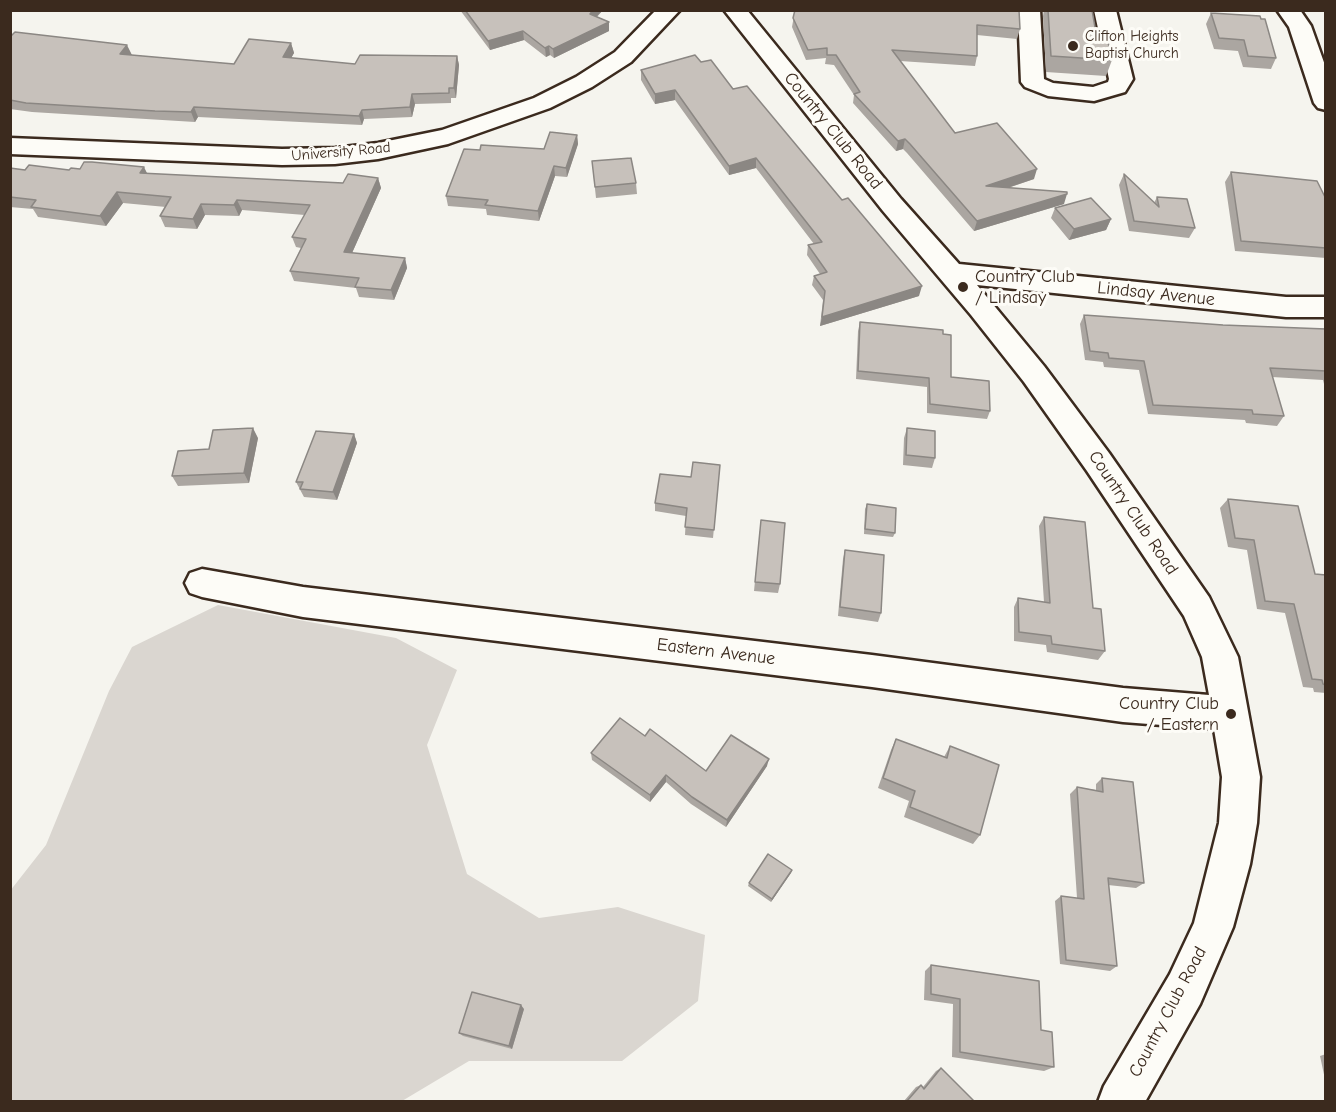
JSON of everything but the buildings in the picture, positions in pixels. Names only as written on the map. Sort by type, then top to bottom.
[{"type":"street","name":"University Road","points":[[10,146],[282,157],[378,151],[448,136],[542,103],[584,82],[623,57],[669,10]]},
{"type":"street","name":"Country Club Road","points":[[735,10],[1040,382],[1197,607],[1220,657],[1241,777],[1238,823],[1230,864],[1213,927],[1185,989],[1120,1101]]},
{"type":"street","points":[[1029,10],[1033,82],[1048,89],[1094,94],[1117,87],[1121,79],[1105,10]]},
{"type":"street","points":[[1288,10],[1319,18]]},
{"type":"street","points":[[1288,10],[1300,26],[1326,103]]},
{"type":"street","name":"Lindsay Avenue","points":[[951,273],[1286,307],[1326,307]]},
{"type":"street","name":"Eastern Avenue","points":[[202,583],[303,602],[849,668],[1123,705],[1231,714]]},
{"type":"shaded area","points":[[218,605],[396,638],[457,670],[427,745],[467,874],[539,918],[618,907],[705,935],[698,1001],[622,1061],[469,1061],[402,1101],[11,1101],[10,891],[46,845],[109,691],[132,647]]},
{"type":"place","name":"Clifton Heights Baptist Church","points":[[1073,46]]},
{"type":"place","name":"Country Club / Lindsay","points":[[963,287]]},
{"type":"place","name":"Country Club / Eastern","points":[[1231,714]]}]
